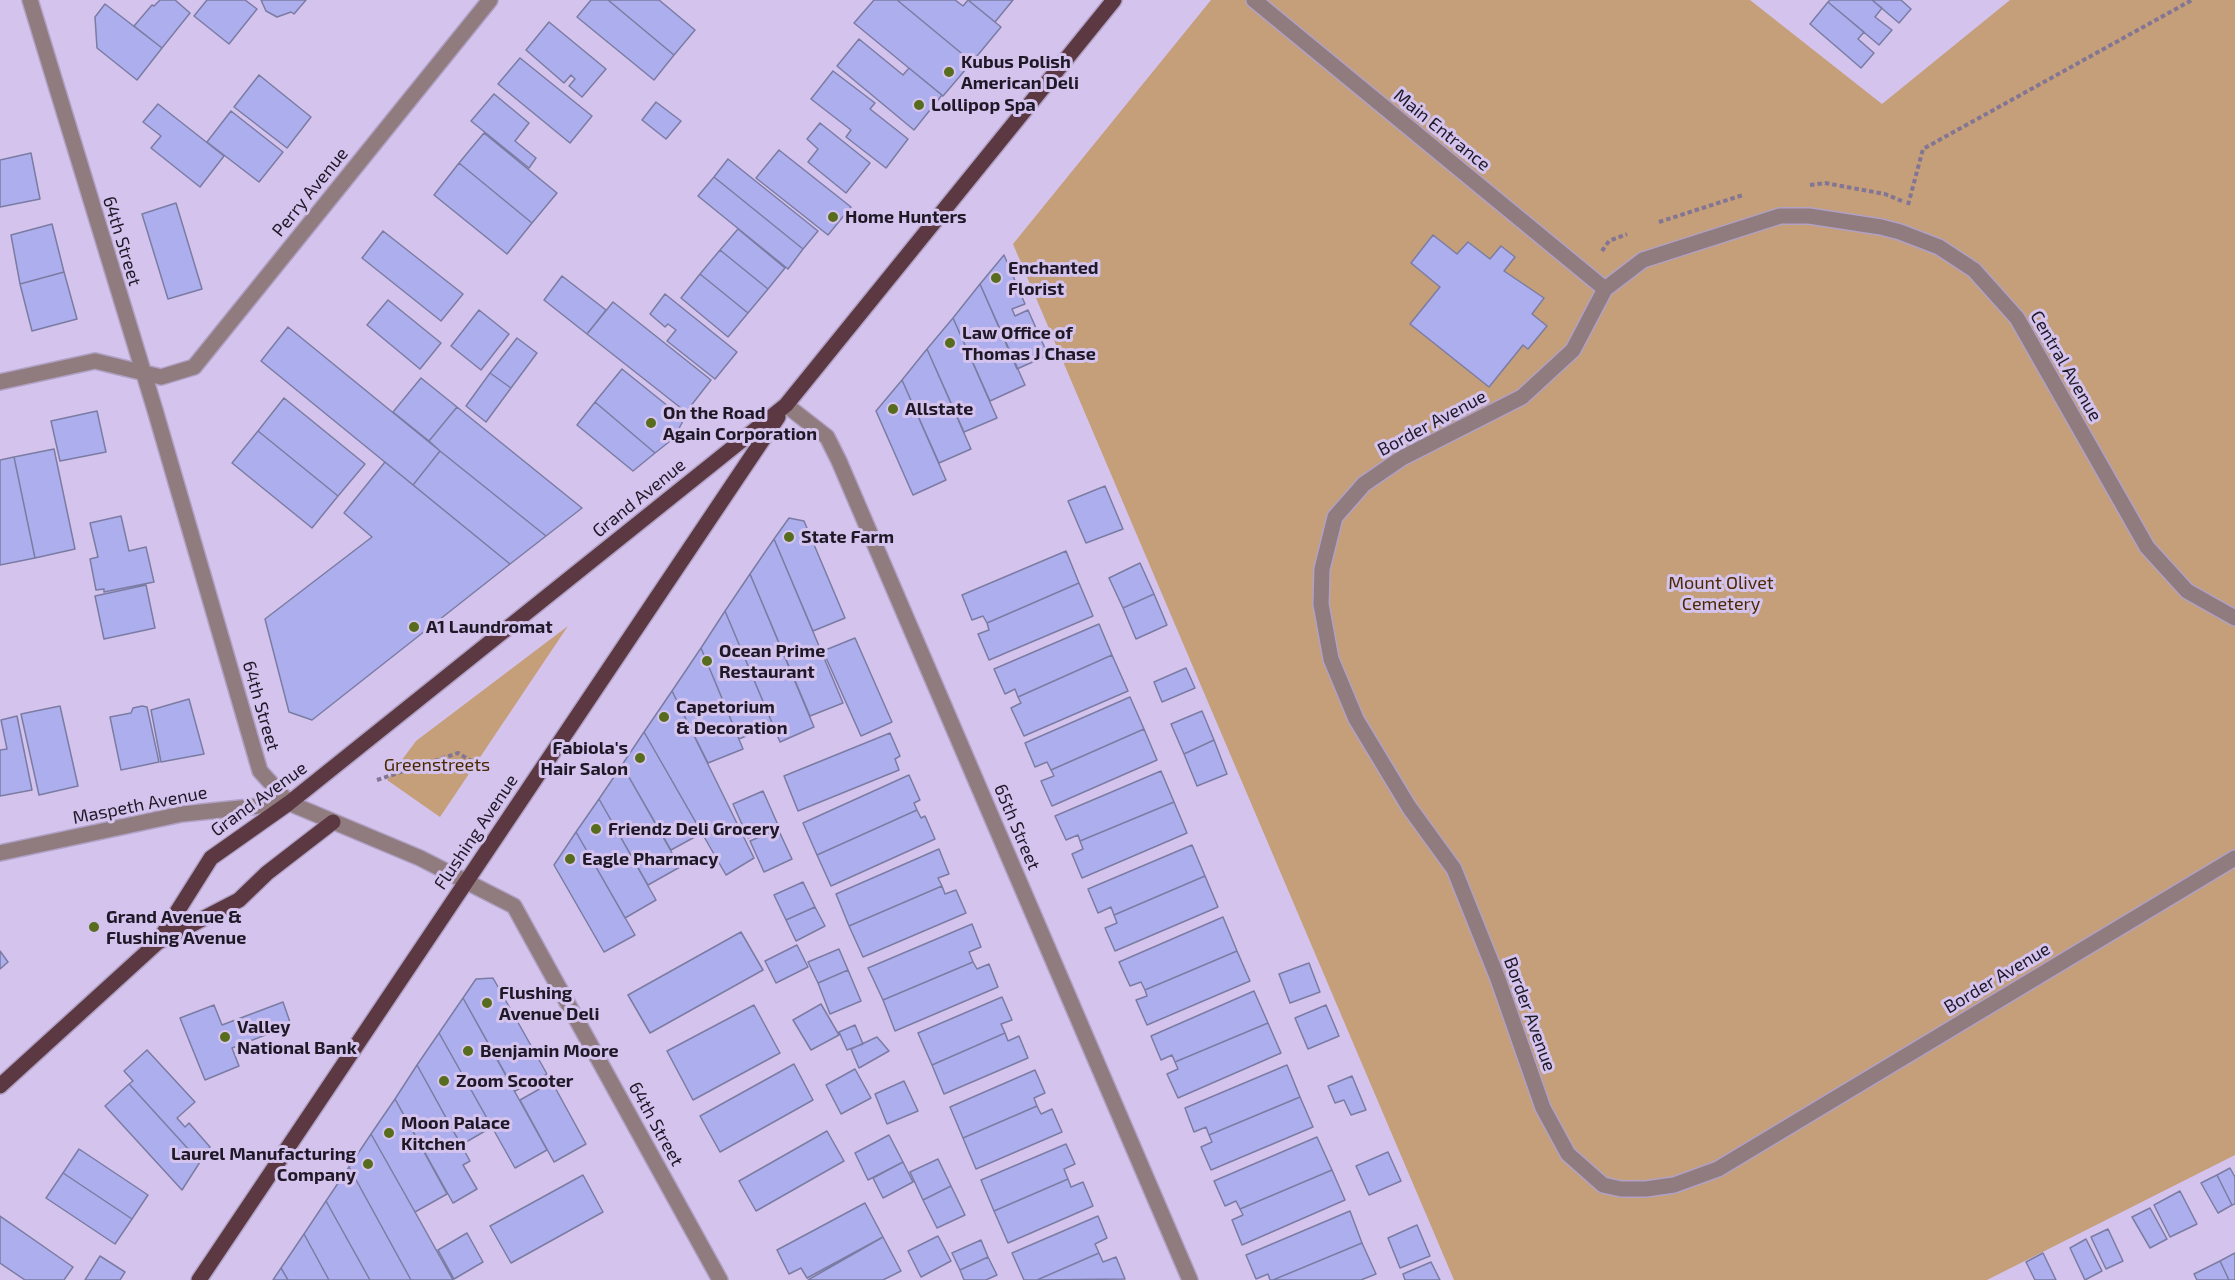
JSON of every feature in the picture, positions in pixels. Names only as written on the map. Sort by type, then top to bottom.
[{"type":"main road","name":"Grand Avenue","points":[[158,942],[211,858],[289,803],[786,405],[1114,0]]},
{"type":"main road","name":"Flushing Avenue","points":[[199,1280],[786,405]]},
{"type":"main road","name":"Grand Avenue","points":[[0,1086],[158,942],[239,900],[267,873],[333,822]]},
{"type":"street","name":"64th Street","points":[[30,0],[260,771],[289,803],[420,858],[513,906],[720,1280]]},
{"type":"street","name":"Perry Avenue","points":[[0,382],[95,362],[161,377],[194,367],[490,0]]},
{"type":"street","name":"Main Entrance","points":[[1254,0],[1605,289]]},
{"type":"street","name":"Central Avenue","points":[[1605,289],[1643,260],[1780,216],[1809,216],[1881,226],[1939,247],[1974,270],[2017,318],[2147,547],[2187,591],[2235,618]]},
{"type":"street","name":"Border Avenue","points":[[1605,289],[1573,350],[1522,397],[1402,458],[1364,484],[1335,517],[1322,569],[1321,604],[1331,659],[1352,709],[1409,807],[1454,869],[1498,979],[1543,1108],[1568,1154],[1603,1185],[1621,1189],[1674,1185],[1718,1169],[2235,858]]},
{"type":"street","name":"65th Street","points":[[786,405],[826,437],[839,461],[1190,1280]]},
{"type":"street","name":"Maspeth Avenue","points":[[0,853],[182,814],[289,803]]},
{"type":"path","points":[[1900,232],[1923,149],[2192,0]]},
{"type":"path","points":[[1802,186],[1825,183],[1884,194],[1917,206]]},
{"type":"path","points":[[1654,224],[1697,208],[1755,192]]},
{"type":"path","points":[[1588,275],[1609,241],[1634,231]]},
{"type":"path","points":[[376,780],[458,753],[483,768]]},
{"type":"green space","name":"Mount Olivet Cemetery","points":[[1211,0],[1750,0],[1882,104],[2010,0],[2235,0],[2235,1155],[1987,1280],[1454,1280],[1013,244]]},
{"type":"green space","name":"Greenstreets","points":[[568,626],[440,817],[387,780],[416,741]]},
{"type":"building","points":[[160,0],[175,0],[190,13],[162,48],[134,26],[152,5],[154,6]]},
{"type":"building","points":[[207,0],[245,0],[257,9],[229,44],[194,16]]},
{"type":"building","points":[[261,0],[306,0],[294,14],[291,12],[277,17],[266,11]]},
{"type":"building","points":[[591,0],[608,0],[674,55],[654,80],[577,17]]},
{"type":"building","points":[[608,0],[659,0],[695,30],[674,55]]},
{"type":"building","points":[[874,0],[897,0],[972,62],[943,96],[854,23]]},
{"type":"building","points":[[897,0],[955,0],[963,6],[968,0],[1001,27],[972,62]]},
{"type":"building","points":[[968,0],[1013,0],[995,22]]},
{"type":"building","points":[[1830,0],[1872,0],[1882,8],[1875,17],[1892,30],[1879,45],[1828,2]]},
{"type":"building","points":[[1872,0],[1901,0],[1911,9],[1899,23]]},
{"type":"building","points":[[1828,2],[1864,32],[1858,39],[1874,53],[1861,68],[1810,24]]},
{"type":"building","points":[[105,4],[162,48],[137,80],[97,48],[95,17]]},
{"type":"building","points":[[549,22],[606,69],[582,97],[569,86],[575,79],[571,75],[564,83],[526,50]]},
{"type":"building","points":[[859,39],[903,75],[909,68],[942,95],[914,130],[837,66]]},
{"type":"building","points":[[520,58],[592,116],[570,143],[498,84]]},
{"type":"building","points":[[833,71],[875,103],[870,109],[908,139],[886,168],[846,137],[851,130],[811,99]]},
{"type":"building","points":[[259,75],[311,117],[287,148],[234,107]]},
{"type":"building","points":[[494,94],[529,123],[515,141],[536,158],[529,168],[471,121]]},
{"type":"building","points":[[656,102],[681,121],[666,139],[642,120]]},
{"type":"building","points":[[158,104],[224,156],[200,187],[151,148],[161,136],[143,122]]},
{"type":"building","points":[[231,111],[283,152],[259,182],[207,142]]},
{"type":"building","points":[[820,123],[870,163],[846,193],[808,162],[818,149],[807,139]]},
{"type":"building","points":[[484,133],[557,193],[532,223],[459,163]]},
{"type":"building","points":[[779,150],[851,207],[828,235],[756,178]]},
{"type":"building","points":[[31,153],[40,199],[0,207],[0,160]]},
{"type":"building","points":[[728,159],[818,231],[803,249],[714,177]]},
{"type":"building","points":[[459,163],[532,223],[507,254],[434,195]]},
{"type":"building","points":[[714,177],[803,249],[788,269],[698,196]]},
{"type":"building","points":[[176,203],[202,289],[168,299],[142,214]]},
{"type":"building","points":[[52,224],[64,272],[20,284],[11,235]]},
{"type":"building","points":[[738,229],[785,268],[768,289],[720,250]]},
{"type":"building","points":[[383,231],[463,294],[441,321],[362,258]]},
{"type":"building","points":[[1433,235],[1457,254],[1468,242],[1490,259],[1501,246],[1515,257],[1504,271],[1544,298],[1532,314],[1547,326],[1528,349],[1523,345],[1489,387],[1410,324],[1440,287],[1411,263]]},
{"type":"building","points":[[720,250],[768,289],[748,313],[700,274]]},
{"type":"building","points":[[1004,255],[1025,304],[1012,309],[1015,316],[1028,310],[1048,355],[1017,369],[980,284]]},
{"type":"building","points":[[64,272],[77,319],[32,331],[20,284]]},
{"type":"building","points":[[700,274],[748,313],[728,337],[681,298]]},
{"type":"building","points":[[562,276],[606,310],[587,334],[544,300]]},
{"type":"building","points":[[980,284],[1025,385],[990,401],[953,318]]},
{"type":"building","points":[[665,294],[737,352],[715,379],[667,341],[676,330],[668,324],[665,327],[650,314]]},
{"type":"building","points":[[388,300],[441,343],[420,369],[367,325]]},
{"type":"building","points":[[613,302],[711,380],[686,412],[587,334]]},
{"type":"building","points":[[479,310],[509,334],[481,370],[451,346]]},
{"type":"building","points":[[953,318],[997,418],[964,432],[927,349]]},
{"type":"building","points":[[288,327],[440,451],[413,485],[261,361]]},
{"type":"building","points":[[517,338],[537,353],[511,388],[490,373]]},
{"type":"building","points":[[927,349],[971,449],[939,463],[902,380]]},
{"type":"building","points":[[622,369],[684,419],[674,438],[655,453],[595,402]]},
{"type":"building","points":[[490,373],[511,388],[486,422],[466,406]]},
{"type":"building","points":[[421,378],[457,407],[429,441],[393,412]]},
{"type":"building","points":[[902,380],[946,480],[913,495],[876,411]]},
{"type":"building","points":[[284,398],[365,464],[338,496],[258,431]]},
{"type":"building","points":[[595,402],[655,453],[633,471],[577,425]]},
{"type":"building","points":[[457,407],[582,508],[546,536],[440,451],[429,441]]},
{"type":"building","points":[[97,411],[106,452],[60,461],[51,421]]},
{"type":"building","points":[[258,431],[338,496],[312,528],[232,463]]},
{"type":"building","points":[[54,449],[75,549],[35,558],[14,457]]},
{"type":"building","points":[[440,451],[546,536],[510,564],[413,485]]},
{"type":"building","points":[[14,457],[35,558],[0,565],[0,460]]},
{"type":"building","points":[[385,462],[510,564],[312,720],[289,712],[265,619],[372,537],[344,513]]},
{"type":"building","points":[[1105,486],[1123,529],[1086,543],[1068,501]]},
{"type":"building","points":[[121,516],[129,551],[146,547],[154,582],[104,592],[104,589],[96,590],[90,559],[98,557],[90,523]]},
{"type":"building","points":[[789,518],[804,521],[845,618],[813,631],[774,539]]},
{"type":"building","points":[[774,539],[843,703],[810,716],[750,574]]},
{"type":"building","points":[[1066,551],[1079,583],[987,623],[983,616],[972,620],[962,595]]},
{"type":"building","points":[[1140,563],[1154,594],[1123,608],[1109,578]]},
{"type":"building","points":[[750,574],[814,727],[780,742],[725,611]]},
{"type":"building","points":[[1079,583],[1093,616],[989,660],[978,634],[989,630],[987,623]]},
{"type":"building","points":[[146,585],[155,628],[104,639],[95,596]]},
{"type":"building","points":[[1154,594],[1167,625],[1136,639],[1123,608]]},
{"type":"building","points":[[725,611],[773,725],[739,739],[701,648]]},
{"type":"building","points":[[1099,624],[1112,655],[1018,697],[1015,689],[1005,694],[994,669]]},
{"type":"building","points":[[855,638],[892,722],[861,736],[823,651]]},
{"type":"building","points":[[701,648],[743,749],[708,763],[672,691]]},
{"type":"building","points":[[1112,655],[1128,691],[1024,736],[1011,708],[1021,703],[1018,697]]},
{"type":"building","points":[[1186,668],[1195,688],[1162,702],[1154,682]]},
{"type":"building","points":[[672,691],[754,858],[726,875],[644,732]]},
{"type":"building","points":[[1130,697],[1144,729],[1051,770],[1047,762],[1035,767],[1025,743]]},
{"type":"building","points":[[189,699],[204,754],[161,762],[151,710]]},
{"type":"building","points":[[60,706],[78,786],[39,795],[21,714]]},
{"type":"building","points":[[147,707],[159,762],[121,770],[110,717],[131,713],[133,708]]},
{"type":"building","points":[[1202,711],[1214,740],[1184,754],[1171,724]]},
{"type":"building","points":[[17,716],[32,790],[0,796],[0,750],[7,749],[1,720]]},
{"type":"building","points":[[1144,729],[1157,760],[1052,806],[1041,781],[1054,776],[1051,770]]},
{"type":"building","points":[[644,732],[702,833],[671,850],[622,765]]},
{"type":"building","points":[[890,733],[900,756],[895,759],[899,770],[798,811],[784,776]]},
{"type":"building","points":[[1214,740],[1227,774],[1197,786],[1184,754]]},
{"type":"building","points":[[622,765],[680,867],[648,885],[599,799]]},
{"type":"building","points":[[1161,771],[1174,802],[1080,841],[1078,835],[1066,840],[1055,816]]},
{"type":"building","points":[[909,775],[920,800],[914,803],[917,810],[817,855],[803,823]]},
{"type":"building","points":[[763,791],[778,825],[748,838],[733,804]]},
{"type":"building","points":[[599,799],[656,900],[625,918],[576,832]]},
{"type":"building","points":[[1174,802],[1187,833],[1082,878],[1072,854],[1083,849],[1080,841]]},
{"type":"building","points":[[917,810],[921,818],[925,816],[935,839],[831,886],[817,855]]},
{"type":"building","points":[[778,829],[792,859],[764,872],[750,841]]},
{"type":"building","points":[[576,832],[635,935],[604,952],[554,865]]},
{"type":"building","points":[[1192,845],[1205,876],[1114,915],[1111,907],[1098,913],[1088,889]]},
{"type":"building","points":[[939,849],[949,874],[938,878],[942,886],[849,926],[836,894]]},
{"type":"building","points":[[1205,876],[1218,907],[1115,951],[1105,928],[1117,923],[1114,915]]},
{"type":"building","points":[[803,882],[815,907],[786,920],[774,895]]},
{"type":"building","points":[[942,886],[945,894],[956,890],[966,913],[863,957],[849,926]]},
{"type":"building","points":[[815,907],[825,926],[796,941],[786,920]]},
{"type":"building","points":[[1223,917],[1237,951],[1145,990],[1141,982],[1130,986],[1119,962]]},
{"type":"building","points":[[972,924],[981,947],[969,952],[973,962],[883,1000],[868,968]]},
{"type":"building","points":[[741,932],[763,970],[650,1033],[628,995]]},
{"type":"building","points":[[797,945],[808,967],[776,983],[765,961]]},
{"type":"building","points":[[839,949],[848,970],[818,983],[808,962]]},
{"type":"building","points":[[0,951],[8,962],[0,969]]},
{"type":"building","points":[[1237,951],[1250,981],[1147,1025],[1136,1000],[1147,996],[1145,990]]},
{"type":"building","points":[[973,962],[977,969],[989,964],[998,987],[895,1031],[883,1000]]},
{"type":"building","points":[[1309,963],[1320,992],[1290,1003],[1279,974]]},
{"type":"building","points":[[848,970],[861,1001],[830,1014],[818,983]]},
{"type":"building","points":[[493,978],[547,1074],[515,1091],[463,998],[476,979]]},
{"type":"building","points":[[1254,991],[1268,1023],[1175,1062],[1172,1055],[1161,1060],[1151,1036]]},
{"type":"building","points":[[1002,997],[1012,1020],[1001,1024],[1005,1033],[932,1065],[918,1033]]},
{"type":"building","points":[[463,998],[547,1150],[515,1168],[439,1033]]},
{"type":"building","name":"Valley National Bank","points":[[283,1002],[291,1025],[232,1048],[239,1066],[205,1080],[180,1018],[214,1005],[222,1025]]},
{"type":"building","points":[[821,1004],[839,1035],[811,1050],[793,1020]]},
{"type":"building","points":[[754,1005],[780,1053],[693,1100],[667,1051]]},
{"type":"building","points":[[1326,1005],[1339,1036],[1308,1049],[1295,1018]]},
{"type":"building","points":[[1268,1023],[1281,1053],[1178,1098],[1167,1074],[1178,1069],[1175,1062]]},
{"type":"building","points":[[855,1025],[863,1044],[847,1050],[839,1032]]},
{"type":"building","points":[[439,1033],[492,1127],[461,1145],[417,1065]]},
{"type":"building","points":[[1005,1033],[1008,1041],[1019,1036],[1028,1058],[944,1094],[932,1065]]},
{"type":"building","points":[[877,1037],[889,1051],[859,1068],[851,1049]]},
{"type":"building","points":[[147,1050],[195,1102],[177,1118],[185,1127],[189,1123],[210,1147],[200,1162],[129,1084],[133,1081],[124,1071]]},
{"type":"building","points":[[794,1064],[813,1100],[720,1152],[700,1116]]},
{"type":"building","points":[[417,1065],[470,1161],[463,1165],[477,1189],[453,1203],[395,1099]]},
{"type":"building","points":[[1287,1065],[1300,1097],[1209,1135],[1206,1127],[1194,1132],[1185,1108]]},
{"type":"building","points":[[855,1069],[871,1098],[841,1114],[826,1085]]},
{"type":"building","points":[[1035,1070],[1045,1093],[1034,1098],[1037,1106],[963,1138],[950,1107]]},
{"type":"building","points":[[1352,1076],[1366,1110],[1351,1115],[1344,1100],[1335,1103],[1328,1086]]},
{"type":"building","points":[[904,1081],[918,1111],[887,1124],[875,1094]]},
{"type":"building","points":[[552,1082],[586,1144],[554,1162],[520,1100]]},
{"type":"building","points":[[129,1084],[200,1162],[182,1190],[105,1106]]},
{"type":"building","points":[[1300,1097],[1313,1127],[1211,1170],[1201,1147],[1212,1142],[1209,1135]]},
{"type":"building","points":[[395,1099],[447,1194],[415,1212],[371,1134]]},
{"type":"building","points":[[1037,1106],[1041,1114],[1052,1109],[1062,1132],[976,1169],[963,1138]]},
{"type":"building","points":[[827,1131],[844,1161],[756,1211],[739,1181]]},
{"type":"building","points":[[371,1134],[453,1280],[411,1280],[349,1167]]},
{"type":"building","points":[[889,1135],[903,1162],[868,1180],[855,1153]]},
{"type":"building","points":[[1317,1137],[1332,1170],[1240,1209],[1236,1201],[1225,1206],[1214,1181]]},
{"type":"building","points":[[1066,1144],[1075,1164],[1064,1169],[1068,1179],[994,1211],[981,1180]]},
{"type":"building","points":[[79,1149],[148,1195],[132,1219],[63,1173]]},
{"type":"building","points":[[1388,1152],[1401,1181],[1369,1195],[1356,1166]]},
{"type":"building","points":[[938,1159],[951,1186],[923,1200],[910,1172]]},
{"type":"building","points":[[903,1162],[913,1182],[883,1198],[873,1178]]},
{"type":"building","points":[[349,1167],[411,1280],[370,1280],[326,1201]]},
{"type":"building","points":[[2230,1168],[2235,1177],[2235,1204],[2232,1205],[2217,1175]]},
{"type":"building","points":[[1332,1170],[1345,1200],[1242,1245],[1232,1220],[1243,1215],[1240,1209]]},
{"type":"building","points":[[63,1173],[132,1219],[115,1244],[46,1198]]},
{"type":"building","points":[[583,1175],[603,1212],[511,1263],[490,1226]]},
{"type":"building","points":[[2217,1175],[2232,1205],[2218,1213],[2201,1183]]},
{"type":"building","points":[[1068,1179],[1071,1187],[1083,1182],[1093,1206],[1008,1243],[994,1211]]},
{"type":"building","points":[[951,1186],[965,1215],[937,1228],[923,1200]]},
{"type":"building","points":[[2180,1191],[2197,1224],[2170,1237],[2154,1205]]},
{"type":"building","points":[[326,1201],[370,1280],[329,1280],[304,1234]]},
{"type":"building","points":[[865,1203],[883,1237],[807,1278],[801,1268],[789,1274],[777,1250]]},
{"type":"building","points":[[2150,1208],[2167,1239],[2150,1248],[2132,1217]]},
{"type":"building","points":[[1350,1211],[1362,1243],[1273,1280],[1270,1280],[1268,1274],[1256,1279],[1246,1255]]},
{"type":"building","points":[[0,1216],[73,1267],[64,1280],[25,1280],[0,1263]]},
{"type":"building","points":[[1098,1216],[1107,1238],[1095,1244],[1099,1253],[1037,1280],[1024,1280],[1012,1253]]},
{"type":"building","points":[[1417,1225],[1430,1256],[1400,1268],[1388,1238]]},
{"type":"building","points":[[2108,1229],[2123,1261],[2106,1269],[2091,1237]]},
{"type":"building","points":[[467,1233],[483,1262],[454,1279],[438,1250]]},
{"type":"building","points":[[304,1234],[329,1280],[288,1280],[281,1268]]},
{"type":"building","points":[[938,1236],[951,1261],[921,1277],[908,1251]]},
{"type":"building","points":[[883,1237],[901,1271],[883,1280],[808,1280]]},
{"type":"building","points":[[2086,1239],[2102,1271],[2085,1280],[2070,1248]]},
{"type":"building","points":[[981,1240],[988,1257],[960,1270],[952,1253]]},
{"type":"building","points":[[1362,1243],[1376,1274],[1361,1280],[1273,1280]]},
{"type":"building","points":[[1099,1253],[1103,1262],[1116,1257],[1125,1279],[1037,1280]]},
{"type":"building","points":[[2043,1253],[2056,1280],[2035,1280],[2026,1262]]},
{"type":"building","points":[[2235,1253],[2235,1280],[2229,1280],[2220,1261]]},
{"type":"building","points":[[100,1256],[125,1272],[120,1280],[85,1280]]},
{"type":"building","points":[[988,1257],[997,1275],[986,1280],[964,1280],[960,1270]]},
{"type":"building","points":[[2220,1261],[2229,1280],[2197,1280],[2194,1274]]},
{"type":"building","points":[[1431,1262],[1440,1280],[1405,1280],[1403,1274]]},
{"type":"building","points":[[281,1268],[288,1280],[273,1280]]},
{"type":"place","name":"Kubus Polish American Deli","points":[[949,72]]},
{"type":"place","name":"Lollipop Spa","points":[[919,105]]},
{"type":"place","name":"Home Hunters","points":[[833,217]]},
{"type":"place","name":"Enchanted Florist","points":[[996,278]]},
{"type":"place","name":"Law Office of Thomas J Chase","points":[[950,343]]},
{"type":"place","name":"Allstate","points":[[893,409]]},
{"type":"place","name":"On the Road Again Corporation","points":[[651,423]]},
{"type":"place","name":"State Farm","points":[[789,537]]},
{"type":"place","name":"A1 Laundromat","points":[[414,627]]},
{"type":"place","name":"Ocean Prime Restaurant","points":[[707,661]]},
{"type":"place","name":"Capetorium & Decoration","points":[[664,717]]},
{"type":"place","name":"Fabiola's Hair Salon","points":[[640,758]]},
{"type":"place","name":"Friendz Deli Grocery","points":[[596,829]]},
{"type":"place","name":"Eagle Pharmacy","points":[[570,859]]},
{"type":"place","name":"Grand Avenue & Flushing Avenue","points":[[94,927]]},
{"type":"place","name":"Flushing Avenue Deli","points":[[487,1003]]},
{"type":"place","name":"Valley National Bank","points":[[225,1037]]},
{"type":"place","name":"Benjamin Moore","points":[[468,1051]]},
{"type":"place","name":"Zoom Scooter","points":[[444,1081]]},
{"type":"place","name":"Moon Palace Kitchen","points":[[389,1133]]},
{"type":"place","name":"Laurel Manufacturing Company","points":[[368,1164]]}]
